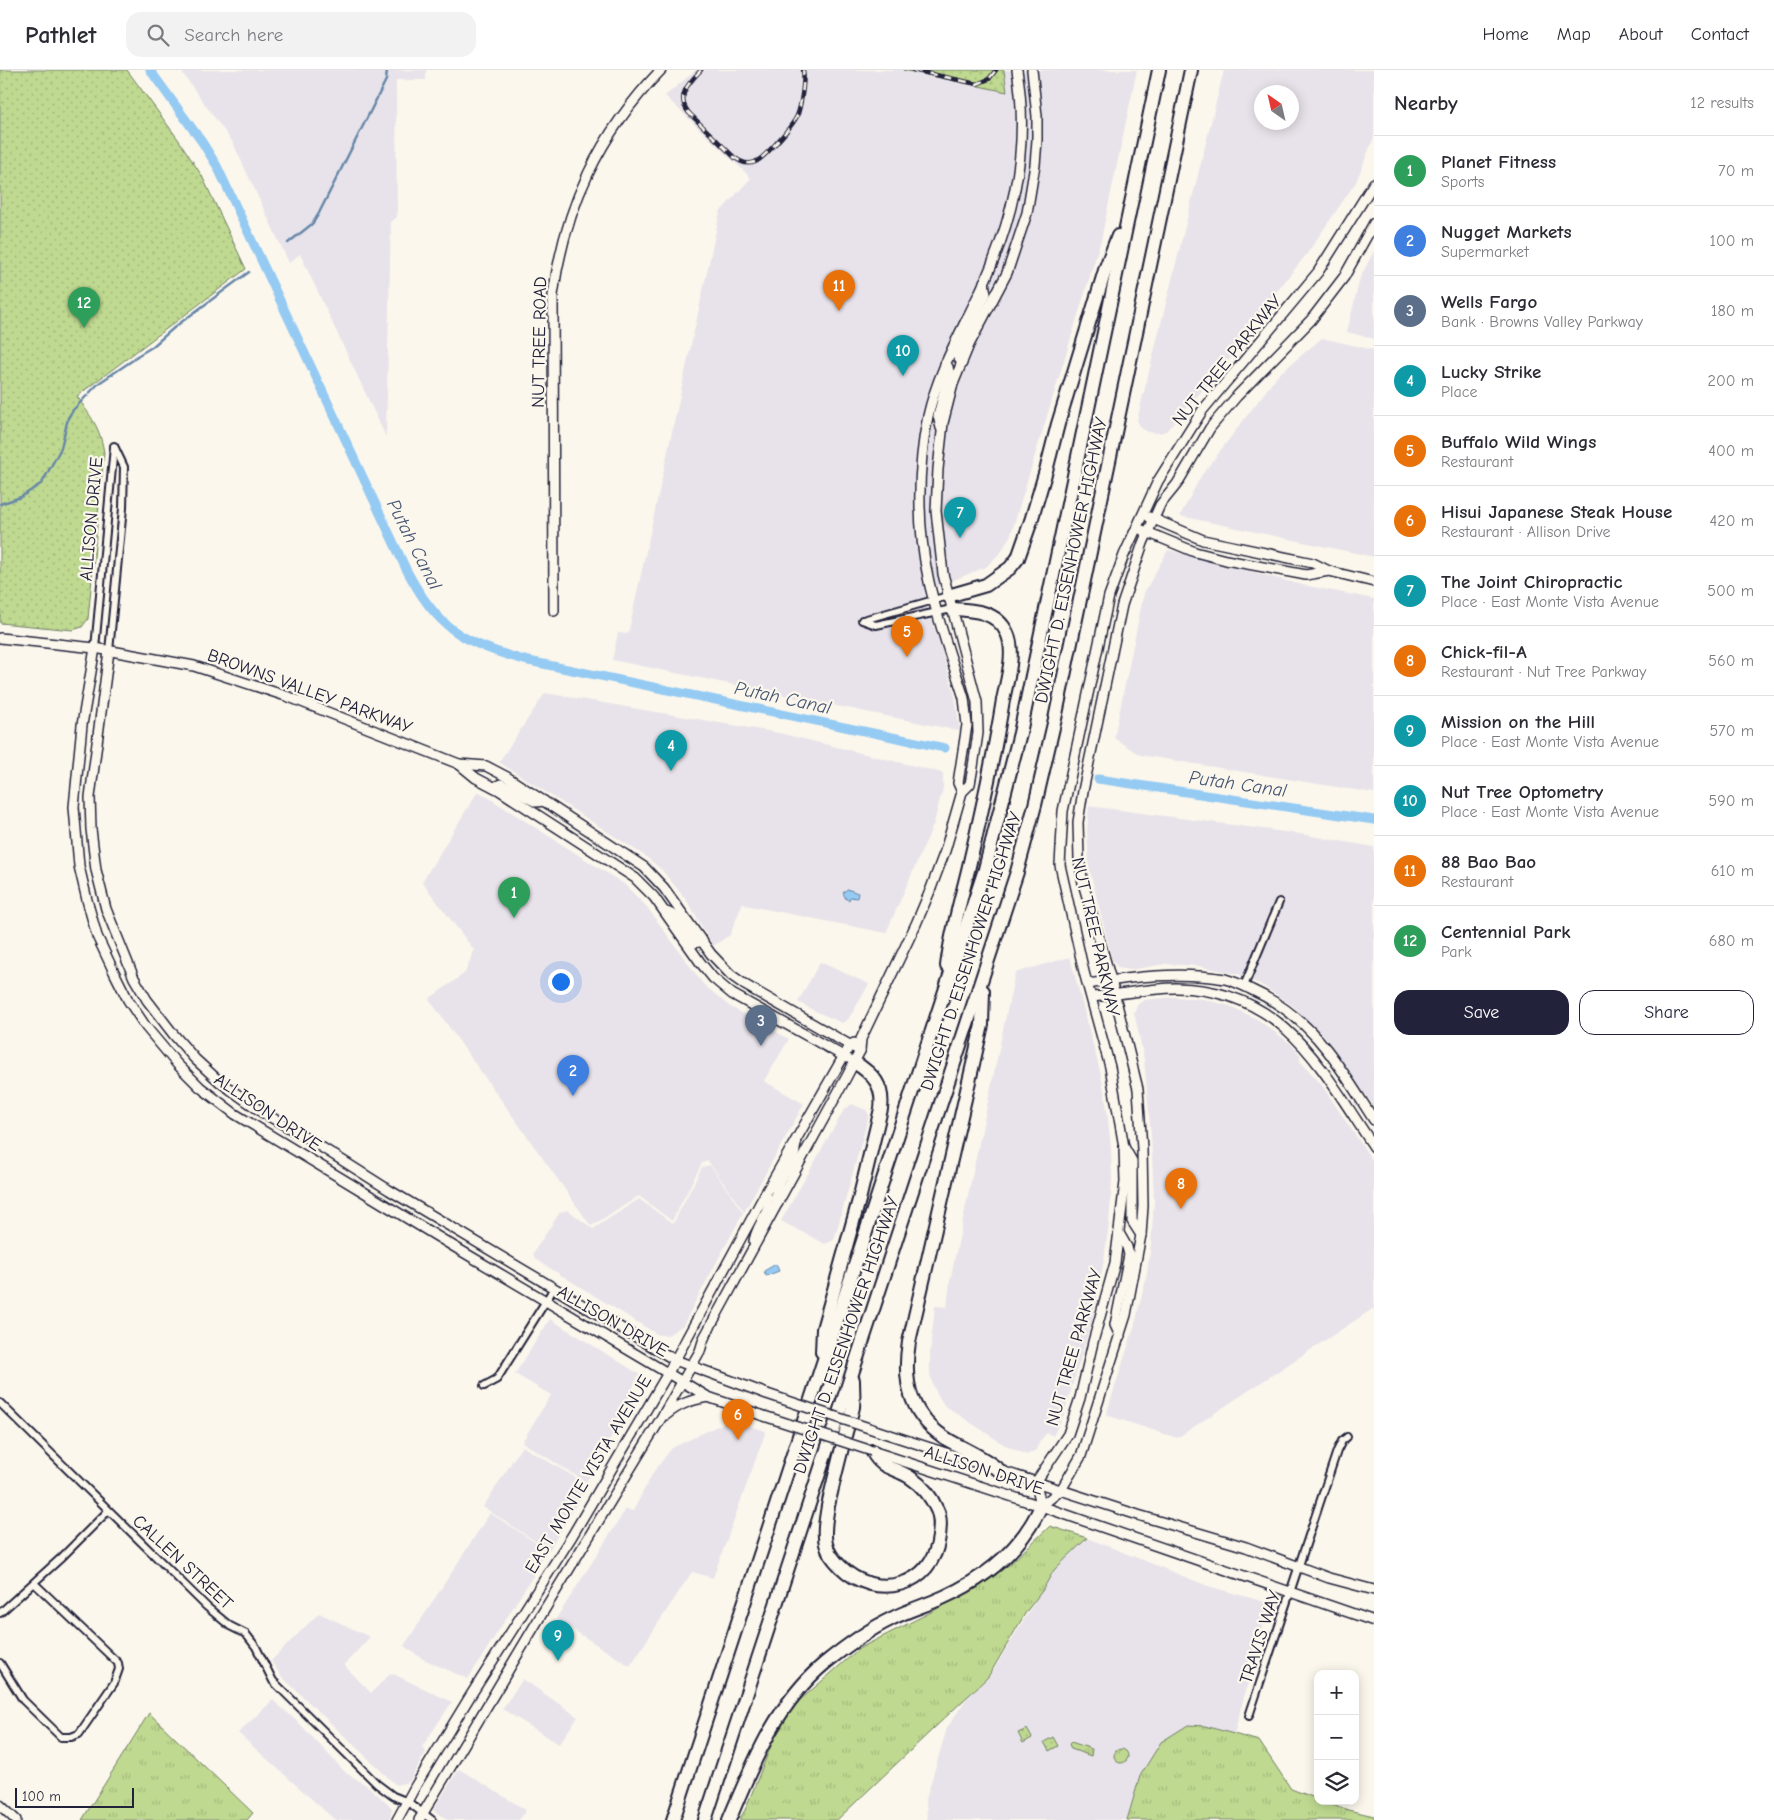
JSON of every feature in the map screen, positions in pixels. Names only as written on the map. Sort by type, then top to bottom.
[{"type":"highway","name":"DWIGHT D. EISENHOWER HIGHWAY","points":[[673,1820],[985,869],[1018,740],[1159,70]]},
{"type":"highway","name":"DWIGHT D. EISENHOWER HIGHWAY","points":[[705,1820],[1017,872],[1047,756],[1193,70]]},
{"type":"highway","points":[[948,596],[986,585],[1010,568],[1018,558],[1034,512],[1058,424],[1106,267],[1131,201]]},
{"type":"highway","points":[[944,993],[950,938],[969,866],[996,741],[1011,645],[1008,634],[1001,623],[992,616],[969,610],[952,609]]},
{"type":"highway","points":[[983,976],[982,1025],[908,1342],[905,1363],[908,1389],[920,1414],[929,1425],[948,1440],[985,1458],[999,1470]]},
{"type":"highway","points":[[822,1366],[822,1329],[859,1200],[877,1130],[882,1098],[880,1088],[876,1082],[853,1056]]},
{"type":"highway","points":[[853,1373],[853,1407],[830,1495],[825,1523],[826,1545],[833,1560],[848,1574],[864,1584],[879,1587],[899,1584],[916,1577],[929,1564],[938,1546],[940,1525],[930,1496],[923,1487],[910,1477],[878,1462],[872,1451]]},
{"type":"highway","points":[[728,1820],[766,1735],[802,1686],[824,1664],[872,1630],[890,1619],[945,1597],[995,1566],[1022,1538],[1041,1506]]},
{"type":"main road","name":"EAST MONTE VISTA AVENUE","points":[[962,792],[958,783],[967,735],[967,714],[964,698],[933,600],[925,560],[920,485],[928,416],[945,364],[1001,244],[1013,203],[1022,129],[1017,70]]},
{"type":"main road","name":"EAST MONTE VISTA AVENUE","points":[[421,1817],[700,1351],[704,1338],[778,1203],[853,1056],[916,924],[946,851],[962,792],[970,784],[978,733],[978,713],[975,690],[943,574],[936,511],[938,469],[942,430],[953,384],[1006,274],[1027,213],[1036,165],[1037,140],[1032,70]]},
{"type":"main road","name":"NUT TREE ROAD","points":[[554,611],[553,295],[557,265],[565,231],[594,160],[629,105],[661,71]]},
{"type":"main road","name":"NUT TREE PARKWAY","points":[[1036,1482],[1068,1434],[1080,1398],[1115,1263],[1125,1182],[1124,1147],[1110,1067],[1060,865],[1063,812],[1109,596],[1135,528],[1158,481],[1202,411],[1318,272],[1374,183]]},
{"type":"main road","name":"NUT TREE PARKWAY","points":[[1041,1506],[1061,1490],[1081,1456],[1120,1336],[1134,1280],[1141,1235],[1143,1206],[1142,1157],[1138,1089],[1111,980],[1083,883],[1079,860],[1078,822],[1082,791],[1122,605],[1131,574],[1153,519],[1160,505],[1177,484],[1210,428],[1237,396],[1311,320],[1344,278],[1374,223]]},
{"type":"main road","points":[[962,363],[957,356],[958,350],[986,294],[984,282]]},
{"type":"main road","points":[[942,430],[938,416],[949,372],[945,364]]},
{"type":"main road","points":[[1142,514],[1203,540],[1313,563],[1329,571],[1374,582]]},
{"type":"main road","points":[[1135,528],[1195,552],[1226,560],[1306,575],[1329,571]]},
{"type":"main road","name":"BROWNS VALLEY PARKWAY","points":[[0,638],[95,648],[194,666],[289,697],[459,764],[486,766],[507,777],[644,867],[670,895],[721,965],[745,985],[850,1045]]},
{"type":"main road","name":"ALLISON DRIVE","points":[[95,648],[82,725],[74,807],[79,866],[86,900],[98,936],[128,1000],[146,1027],[177,1064],[200,1087],[235,1114],[708,1397],[1041,1506],[1374,1621]]},
{"type":"main road","name":"ALLISON DRIVE","points":[[109,651],[90,796],[96,870],[106,909],[134,978],[155,1011],[196,1059],[220,1082],[262,1112],[675,1360],[767,1394],[881,1432],[1246,1547],[1329,1578],[1374,1590]]},
{"type":"main road","name":"BROWNS VALLEY PARKWAY","points":[[459,764],[476,778],[494,787],[601,855],[641,884],[700,962],[722,986],[752,1006],[853,1056]]},
{"type":"main road","points":[[494,787],[501,784],[536,802],[544,801]]},
{"type":"main road","points":[[548,821],[566,825],[595,844],[604,840]]},
{"type":"main road","points":[[604,840],[601,855],[614,854],[642,872],[654,876]]},
{"type":"main road","points":[[664,912],[676,918],[694,943],[703,942]]},
{"type":"main road","points":[[1088,984],[1154,976],[1186,976],[1227,980],[1244,986],[1280,1005],[1298,1018],[1327,1050],[1374,1120]]},
{"type":"main road","points":[[1092,997],[1161,988],[1190,988],[1226,996],[1262,1011],[1282,1024],[1308,1050],[1374,1147]]},
{"type":"main road","points":[[850,1045],[860,1039]]},
{"type":"main road","name":"EAST MONTE VISTA AVENUE","points":[[397,1820],[469,1698],[572,1536],[668,1373],[796,1139],[853,1056],[850,1045]]},
{"type":"main road","points":[[778,1203],[775,1192],[794,1156],[796,1139]]},
{"type":"main road","points":[[1124,1147],[1132,1161],[1132,1221],[1141,1235]]},
{"type":"main road","points":[[754,1247],[755,1232],[769,1204],[768,1197],[765,1194]]},
{"type":"main road","points":[[1119,1234],[1127,1247],[1129,1255],[1115,1324],[1120,1336]]},
{"type":"main road","points":[[660,1420],[677,1406],[708,1397]]},
{"type":"main road","points":[[1036,1482],[1041,1506]]},
{"type":"main road","points":[[0,1805],[16,1820]]},
{"type":"street","name":"ALLISON DRIVE","points":[[95,648],[114,446],[124,467],[123,508],[109,651]]},
{"type":"street","points":[[948,596],[862,620],[876,625],[952,609]]},
{"type":"street","points":[[1244,986],[1279,902]]},
{"type":"street","points":[[484,1386],[497,1379],[554,1288]]},
{"type":"street","name":"CALLEN STREET","points":[[0,1403],[207,1607],[220,1619],[246,1634],[256,1647],[273,1681],[366,1773],[393,1796],[408,1802],[421,1817],[432,1820]]},
{"type":"street","name":"TRAVIS WAY","points":[[1249,1716],[1337,1451],[1342,1441],[1347,1437]]},
{"type":"street","points":[[0,1613],[108,1511]]},
{"type":"street","points":[[0,1663],[23,1700],[61,1737],[71,1737],[79,1734],[114,1683],[119,1669],[118,1663],[34,1582]]},
{"type":"shaded area","points":[[183,70],[426,70],[426,80],[396,80],[397,217],[391,222],[386,437],[300,254],[289,263],[233,143],[183,74]]},
{"type":"shaded area","points":[[696,70],[1137,70],[1101,240],[1011,534],[1002,551],[986,567],[924,592],[955,696],[960,731],[612,660],[618,633],[628,634],[720,212],[751,178],[665,96]]},
{"type":"shaded area","points":[[1224,70],[1374,70],[1374,137],[1356,182],[1306,255],[1248,328],[1247,336],[1226,364],[1166,431],[1159,433],[1148,432],[1141,428],[1137,420]]},
{"type":"shaded area","points":[[1374,251],[1374,339],[1347,332],[1360,278]]},
{"type":"shaded area","points":[[1322,338],[1374,350],[1374,557],[1180,516],[1201,476],[1278,375]]},
{"type":"shaded area","points":[[1168,550],[1303,585],[1374,599],[1374,793],[1140,755],[1114,738],[1144,593]]},
{"type":"shaded area","points":[[545,693],[779,733],[943,773],[943,788],[934,823],[886,933],[745,905],[743,902],[730,935],[713,946],[687,901],[662,870],[645,856],[499,762]]},
{"type":"shaded area","points":[[478,791],[624,884],[647,907],[703,984],[729,1006],[789,1039],[764,1081],[804,1104],[744,1212],[708,1161],[702,1163],[672,1221],[639,1196],[591,1226],[429,999],[465,973],[474,950],[422,882]]},
{"type":"shaded area","points":[[1089,806],[1300,834],[1374,847],[1374,1107],[1325,1037],[1294,1007],[1265,987],[1238,974],[1198,966],[1165,964],[1131,970],[1118,968],[1112,959],[1089,867],[1087,831]]},
{"type":"shaded area","points":[[1070,957],[1106,1101],[1112,1179],[1109,1224],[1093,1316],[1064,1414],[1053,1436],[1047,1433],[1040,1441],[1036,1450],[1027,1455],[1003,1444],[944,1405],[932,1383],[930,1353],[935,1306],[947,1307],[950,1281],[1015,973]]},
{"type":"shaded area","points":[[820,962],[869,984],[853,1012],[842,1023],[798,1002]]},
{"type":"shaded area","points":[[1175,997],[1203,999],[1230,1006],[1257,1019],[1291,1044],[1300,1055],[1300,1061],[1321,1084],[1374,1163],[1374,1308],[1177,1438],[1106,1415],[1135,1324],[1147,1273],[1154,1201],[1151,1135],[1144,1059],[1134,1012],[1138,1004],[1144,1000]]},
{"type":"shaded area","points":[[852,1104],[866,1110],[869,1115],[834,1240],[825,1244],[781,1221],[844,1110]]},
{"type":"shaded area","points":[[710,1165],[743,1213],[683,1325],[668,1335],[658,1335],[535,1259],[533,1253],[560,1212],[568,1210],[593,1229],[639,1199],[672,1223],[674,1222],[702,1167]]},
{"type":"shaded area","points":[[550,1319],[639,1374],[603,1455],[586,1482],[522,1442],[551,1395],[515,1374]]},
{"type":"shaded area","points":[[730,1420],[766,1431],[713,1578],[692,1572],[630,1666],[556,1619],[626,1509],[633,1511],[654,1471],[672,1448]]},
{"type":"shaded area","points":[[522,1446],[588,1485],[549,1550],[483,1507]]},
{"type":"shaded area","points":[[490,1513],[544,1548],[538,1568],[468,1679],[423,1659],[404,1646]]},
{"type":"shaded area","points":[[1087,1538],[1208,1586],[1265,1602],[1269,1605],[1234,1734],[1204,1726],[1140,1776],[1127,1820],[927,1820],[926,1799],[947,1728],[971,1692],[989,1677],[1054,1570]]},
{"type":"shaded area","points":[[319,1613],[370,1637],[344,1665],[371,1693],[391,1673],[452,1702],[422,1747],[426,1752],[409,1782],[396,1785],[281,1676],[271,1661]]},
{"type":"shaded area","points":[[523,1679],[578,1717],[559,1744],[502,1709]]},
{"type":"shaded area","points":[[273,1700],[301,1725],[346,1773],[368,1786],[392,1808],[390,1820],[335,1820],[238,1733]]},
{"type":"shaded area","points":[[459,1769],[526,1810],[519,1820],[448,1820],[433,1810]]},
{"type":"green space","points":[[0,70],[127,70],[178,139],[202,176],[246,269],[77,396],[97,429],[104,453],[88,619],[82,627],[73,630],[0,623]]},
{"type":"green space","points":[[903,70],[1004,70],[1007,92]]},
{"type":"green space","points":[[1050,1526],[1087,1538],[1054,1570],[1042,1591],[1026,1612],[988,1677],[837,1820],[739,1820],[745,1810],[784,1714],[860,1648],[935,1610],[1009,1565]]},
{"type":"green space","points":[[149,1713],[253,1813],[247,1820],[82,1820]]},
{"type":"green space","points":[[1188,1725],[1205,1726],[1259,1741],[1291,1789],[1314,1798],[1314,1805],[1335,1805],[1374,1816],[1374,1820],[1127,1820],[1140,1776],[1161,1742]]},
{"type":"green space","points":[[1027,1729],[1032,1738],[1023,1743],[1018,1733]]},
{"type":"green space","points":[[1053,1737],[1058,1746],[1049,1751],[1044,1742]]},
{"type":"green space","points":[[1071,1742],[1092,1749],[1091,1756],[1071,1749],[1069,1744]]},
{"type":"green space","points":[[1121,1749],[1126,1751],[1128,1756],[1126,1761],[1121,1763],[1116,1761],[1114,1756],[1116,1751]]},
{"type":"water","points":[[847,889],[858,893],[857,898],[850,897],[849,900],[846,899],[843,893]]},
{"type":"water","points":[[776,1264],[779,1271],[766,1276],[764,1271]]},
{"type":"waterway","name":"Putah Canal","points":[[150,70],[217,166],[406,569],[417,589],[440,619],[467,639],[524,660],[945,748]]},
{"type":"waterway","points":[[288,243],[312,224],[318,215],[386,80],[387,70]]},
{"type":"waterway","points":[[0,504],[21,497],[42,483],[61,448],[68,418],[73,410],[99,383],[152,347],[176,326],[249,272]]},
{"type":"waterway","name":"Putah Canal","points":[[1098,779],[1374,820]]},
{"type":"railway","points":[[701,70],[685,90],[683,95],[685,107],[734,157],[741,162],[747,163],[759,160],[790,127],[797,116],[802,93],[803,70]]},
{"type":"railway","points":[[913,70],[977,84],[989,79],[996,70]]},
{"type":"place","name":"88 Bao Bao","points":[[839,311]]},
{"type":"place","name":"Centennial Park","points":[[84,328]]},
{"type":"place","name":"Nut Tree Optometry","points":[[903,376]]},
{"type":"place","name":"The Joint Chiropractic","points":[[960,538]]},
{"type":"place","name":"Buffalo Wild Wings","points":[[907,657]]},
{"type":"place","name":"Lucky Strike","points":[[671,771]]},
{"type":"place","name":"Planet Fitness","points":[[514,918]]},
{"type":"place","name":"Wells Fargo","points":[[761,1046]]},
{"type":"place","name":"Nugget Markets","points":[[573,1096]]},
{"type":"place","name":"Chick-fil-A","points":[[1181,1209]]},
{"type":"place","name":"Hisui Japanese Steak House","points":[[738,1440]]},
{"type":"place","name":"Mission on the Hill","points":[[558,1661]]}]
